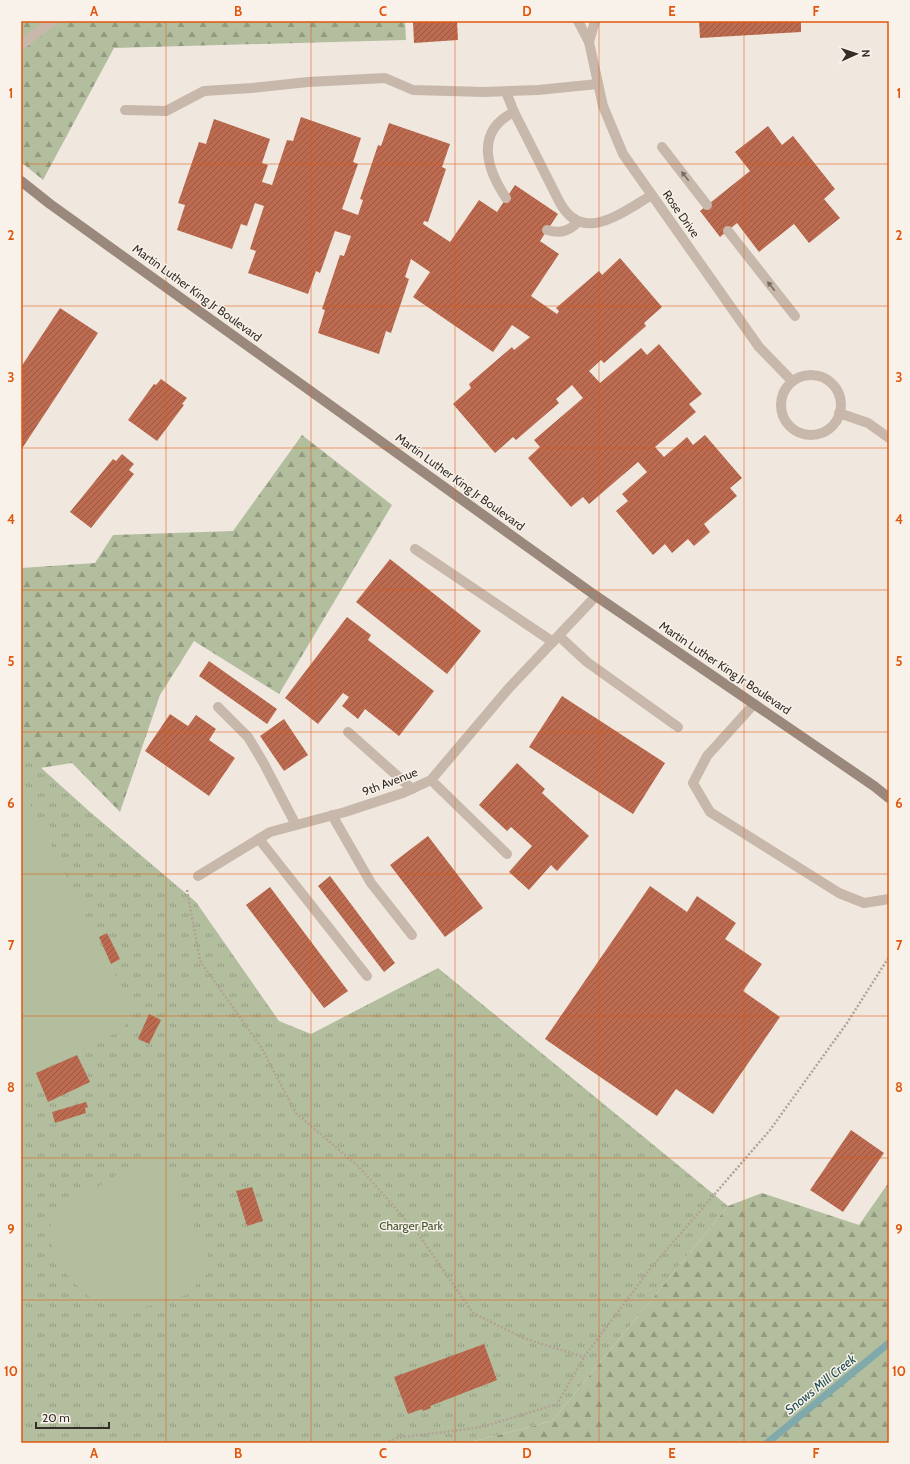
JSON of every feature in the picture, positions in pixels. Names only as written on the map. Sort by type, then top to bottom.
[{"type":"main road","name":"Martin Luther King Jr Boulevard","points":[[21,180],[50,204],[596,596],[874,786],[889,798]]},
{"type":"street","points":[[21,45],[52,21]]},
{"type":"street","name":"Rose Drive","points":[[578,21],[589,42],[603,106],[622,154],[759,347],[792,381]]},
{"type":"street","name":"Rose Drive","points":[[589,42],[595,21]]},
{"type":"street","points":[[125,110],[166,111],[204,91],[308,82],[385,78],[413,90],[506,92],[598,84]]},
{"type":"street","points":[[506,92],[514,112],[563,210],[570,217],[578,222],[589,224],[600,223],[652,195]]},
{"type":"street","points":[[506,198],[497,186],[491,172],[488,158],[488,143],[491,133],[497,124],[504,117],[514,112]]},
{"type":"street","points":[[662,147],[707,205]]},
{"type":"street","points":[[547,230],[561,232],[567,230],[578,222]]},
{"type":"street","points":[[728,231],[795,316]]},
{"type":"street","points":[[813,375],[823,377],[832,383],[838,391],[840,400],[839,413],[837,420],[822,432],[813,434],[803,433],[794,429],[785,418],[781,405],[783,395],[787,386],[792,381],[803,376],[813,375]]},
{"type":"street","points":[[839,413],[885,430],[889,438]]},
{"type":"street","points":[[415,549],[556,639],[678,727]]},
{"type":"street","name":"9th Avenue","points":[[198,876],[270,832],[403,793],[431,780],[510,688],[596,596]]},
{"type":"street","points":[[754,704],[707,756],[693,783],[710,812],[839,893],[864,903],[889,899]]},
{"type":"street","points":[[218,707],[248,737],[296,825]]},
{"type":"street","points":[[348,732],[412,789]]},
{"type":"street","points":[[431,780],[507,854]]},
{"type":"street","points":[[332,815],[371,883],[412,935]]},
{"type":"street","points":[[259,839],[367,976]]},
{"type":"path","points":[[198,876],[187,887],[200,961],[261,1047],[296,1113],[364,1172],[419,1235],[472,1313],[523,1338],[584,1357]]},
{"type":"path","points":[[385,1443],[397,1438],[482,1427],[557,1404],[584,1357],[650,1269],[770,1130],[847,1023],[889,957]]},
{"type":"green space","points":[[21,21],[405,21],[406,40],[114,48],[43,180],[21,162]]},
{"type":"green space","points":[[302,435],[392,505],[279,694],[194,641],[160,695],[120,812],[72,763],[21,771],[21,568],[95,563],[113,535],[233,531]]},
{"type":"green space","name":"Charger Park","points":[[21,754],[28,756],[90,812],[196,902],[279,1021],[311,1034],[438,968],[728,1206],[552,1421],[467,1443],[21,1443]]},
{"type":"green space","points":[[27,797],[131,1007],[124,1029],[21,1080],[21,801]]},
{"type":"green space","points":[[156,1138],[170,1142],[165,1160],[213,1267],[187,1295],[150,1306],[119,1307],[93,1300],[70,1279],[55,1257],[49,1232],[53,1216],[152,1152]]},
{"type":"green space","points":[[889,1182],[889,1443],[467,1443],[552,1421],[728,1206],[762,1193],[859,1225]]},
{"type":"building","points":[[413,21],[457,21],[458,40],[414,43]]},
{"type":"building","points":[[699,21],[801,21],[801,32],[700,38]]},
{"type":"building","points":[[301,117],[361,138],[353,162],[358,164],[342,209],[358,215],[363,200],[360,199],[378,145],[381,146],[389,123],[450,144],[442,167],[446,169],[428,222],[424,221],[423,224],[450,242],[479,200],[497,212],[515,185],[558,214],[540,241],[559,254],[531,296],[557,314],[559,311],[556,308],[599,271],[602,275],[620,258],[662,307],[644,323],[646,326],[604,363],[601,360],[589,371],[600,383],[641,348],[647,355],[659,344],[702,394],[689,404],[696,412],[655,447],[664,457],[687,437],[693,445],[705,435],[742,478],[730,488],[737,496],[704,524],[710,532],[694,546],[688,539],[672,553],[665,544],[653,555],[616,511],[628,501],[622,494],[647,472],[638,462],[589,504],[583,497],[571,507],[528,458],[540,447],[534,440],[583,398],[572,385],[556,399],[559,403],[516,440],[513,437],[495,453],[453,404],[471,388],[469,384],[512,347],[514,350],[530,337],[512,325],[493,352],[413,297],[430,272],[411,259],[405,277],[409,279],[391,333],[386,331],[379,354],[318,333],[325,310],[322,309],[340,255],[344,256],[351,236],[335,231],[320,273],[316,271],[308,294],[248,273],[256,251],[250,249],[264,206],[255,203],[247,226],[241,224],[232,249],[177,230],[185,205],[178,203],[199,142],[206,144],[214,119],[270,139],[262,163],[268,165],[262,182],[272,185],[287,140],[293,141]]},
{"type":"building","points":[[768,126],[782,145],[793,136],[835,189],[824,199],[840,218],[809,243],[794,224],[759,252],[737,223],[720,237],[700,211],[750,171],[735,152]]},
{"type":"building","points":[[60,308],[98,333],[21,450],[21,367]]},
{"type":"building","points":[[161,379],[187,398],[182,404],[184,405],[157,441],[128,420],[154,384],[156,385]]},
{"type":"building","points":[[122,454],[134,464],[129,470],[134,474],[91,528],[70,512],[113,459],[116,461]]},
{"type":"building","points":[[390,559],[481,631],[447,674],[356,602]]},
{"type":"building","points":[[347,617],[371,635],[368,640],[434,691],[399,736],[365,709],[358,719],[342,706],[349,697],[343,693],[318,724],[285,698]]},
{"type":"building","points":[[209,661],[277,709],[267,724],[199,676]]},
{"type":"building","points":[[562,696],[665,763],[633,814],[529,747]]},
{"type":"building","points":[[170,714],[188,726],[196,715],[216,729],[209,740],[235,758],[209,796],[145,751]]},
{"type":"building","points":[[284,719],[308,755],[284,771],[260,736]]},
{"type":"building","points":[[517,763],[545,789],[542,793],[589,836],[557,871],[551,865],[529,890],[509,872],[532,846],[511,827],[507,831],[479,805]]},
{"type":"building","points":[[428,836],[483,908],[445,937],[390,865]]},
{"type":"building","points":[[330,876],[395,963],[384,972],[318,886]]},
{"type":"building","points":[[650,886],[687,912],[697,896],[736,923],[725,939],[762,964],[743,991],[780,1017],[713,1114],[676,1089],[657,1116],[545,1039]]},
{"type":"building","points":[[270,887],[348,991],[324,1008],[246,905]]},
{"type":"building","points":[[107,933],[120,959],[111,964],[99,937]]},
{"type":"building","points":[[149,1014],[161,1020],[149,1044],[138,1039]]},
{"type":"building","points":[[77,1055],[90,1082],[48,1102],[36,1073]]},
{"type":"building","points":[[86,1102],[88,1107],[85,1108],[86,1113],[55,1123],[52,1112]]},
{"type":"building","points":[[851,1130],[884,1153],[843,1212],[810,1190]]},
{"type":"building","points":[[252,1187],[263,1221],[247,1226],[236,1191]]},
{"type":"building","points":[[484,1344],[497,1380],[430,1406],[431,1408],[423,1411],[422,1409],[408,1414],[394,1377]]},
{"type":"waterway","name":"Snows Mill Creek","points":[[767,1443],[889,1343]]}]
